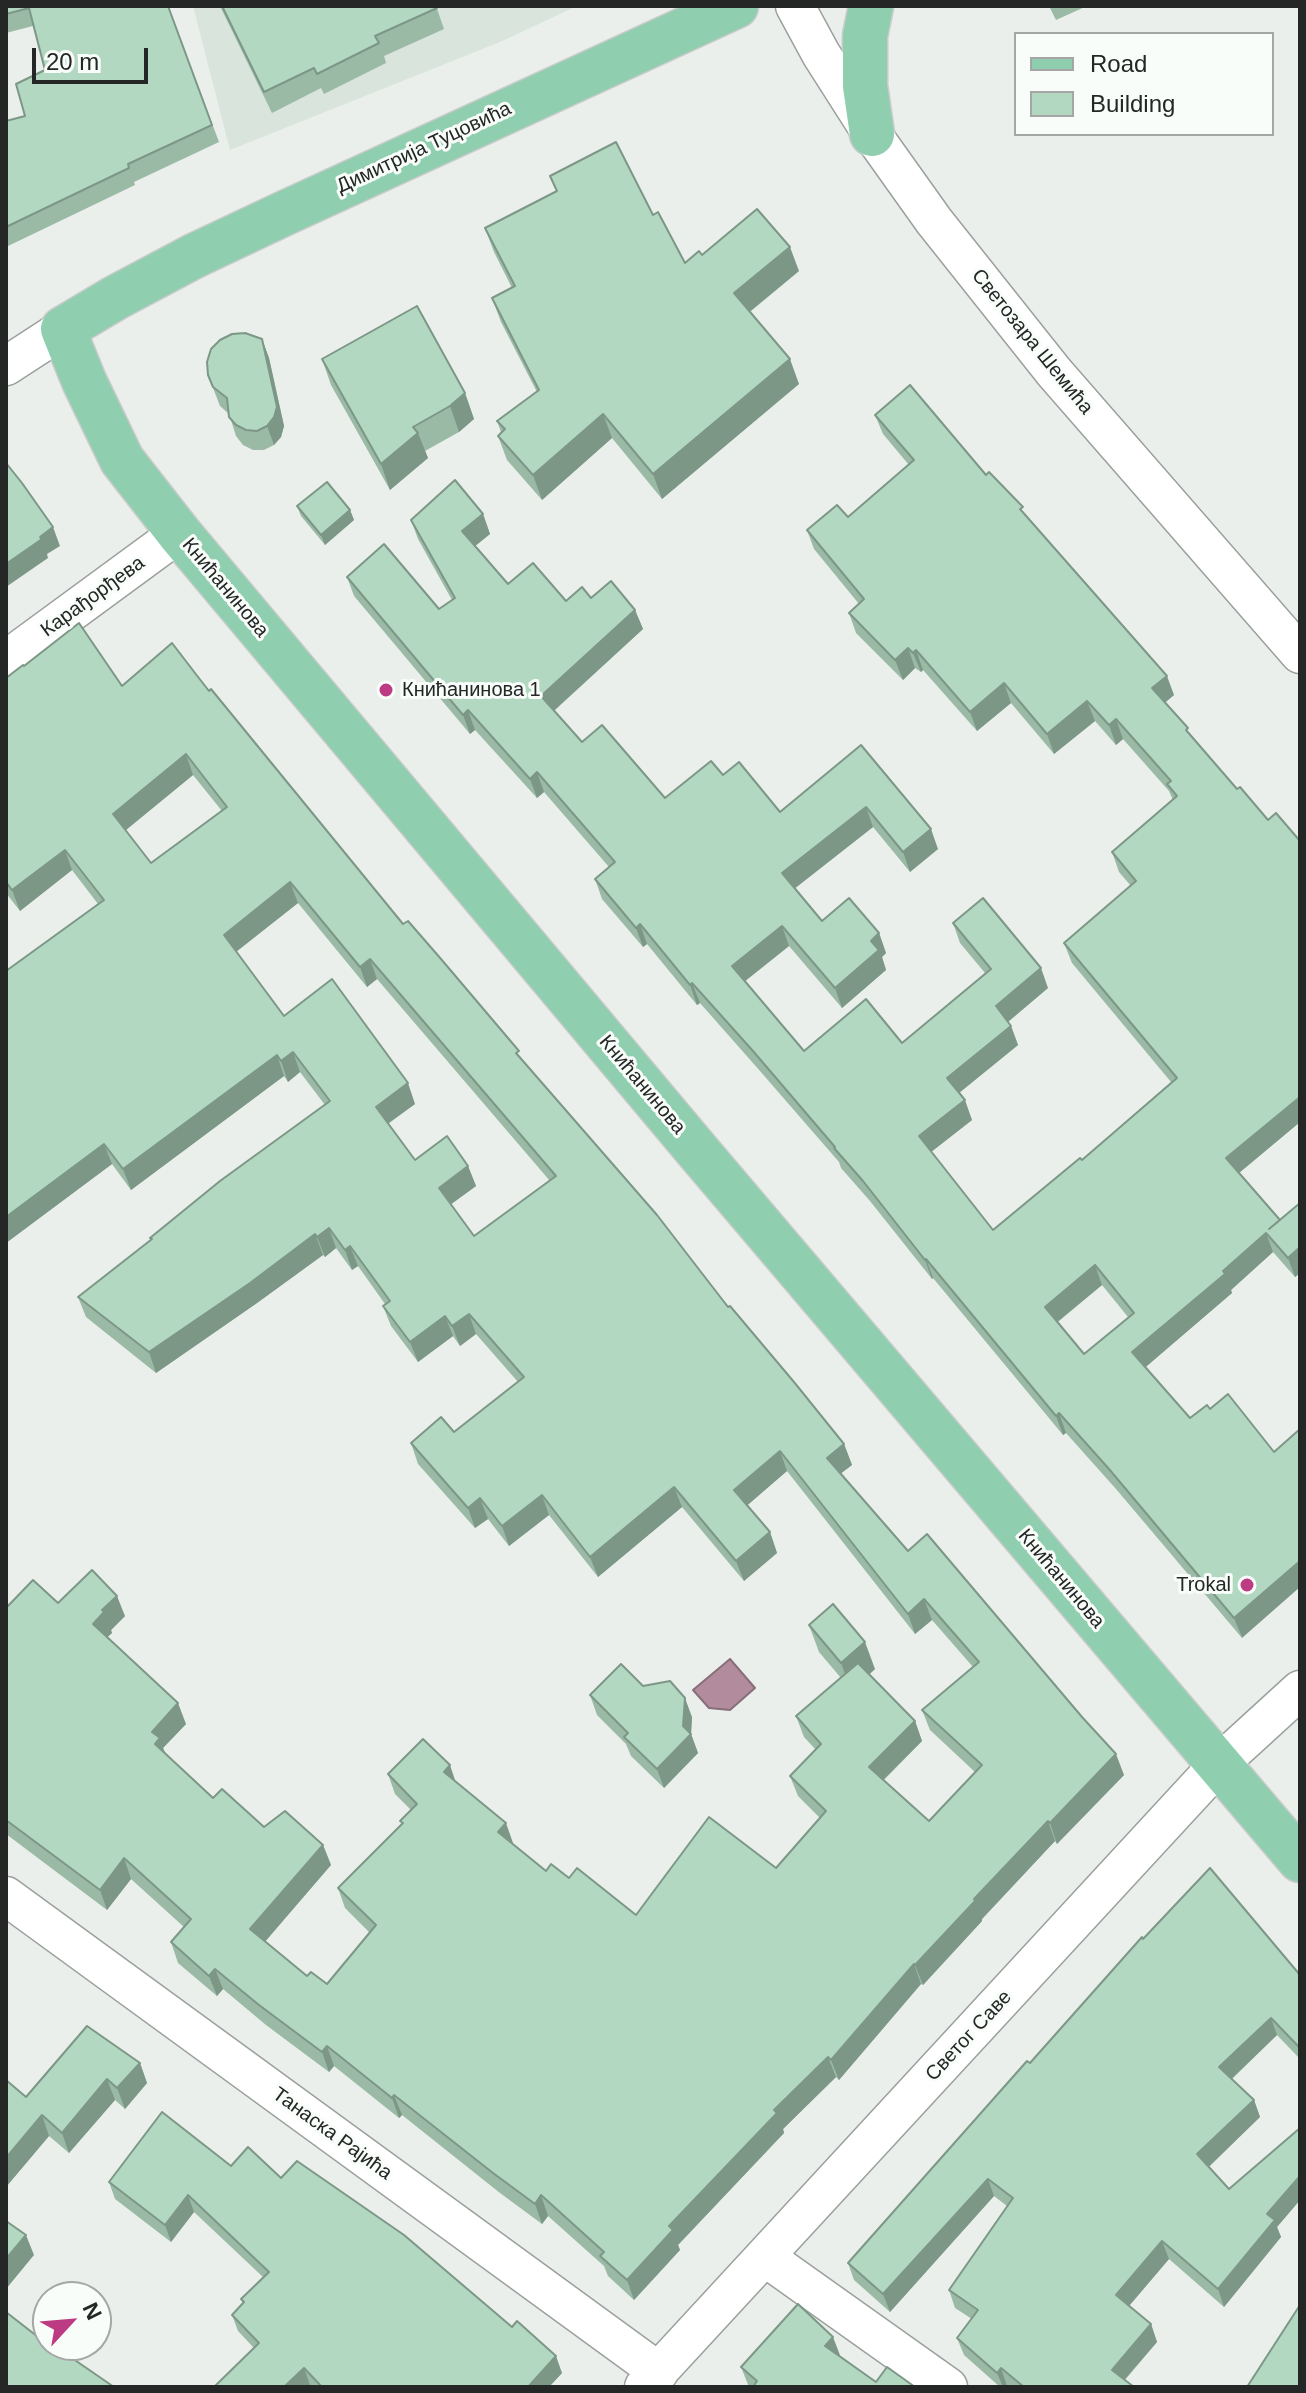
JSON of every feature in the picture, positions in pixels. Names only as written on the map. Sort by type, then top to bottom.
[{"type":"main road","name":"Димитрија Туцовића","points":[[63,329],[194,256],[736,6]]},
{"type":"main road","points":[[871,6],[865,36],[865,86],[872,134]]},
{"type":"main road","name":"Книћанинова","points":[[63,329],[122,460],[179,533],[695,1148],[1300,1860]]},
{"type":"street","name":"Светозара Шемића","points":[[795,6],[821,54],[872,134],[934,221],[1054,372],[1300,654]]},
{"type":"street","points":[[6,366],[63,329]]},
{"type":"street","name":"Карађорђева","points":[[6,660],[179,533]]},
{"type":"street","name":"Светог Саве","points":[[652,2380],[1219,1764],[1300,1690]]},
{"type":"street","name":"Танаска Рајића","points":[[6,1896],[652,2380]]},
{"type":"street","points":[[765,2257],[948,2387]]},
{"type":"shaded area","points":[[193,6],[577,6],[500,42],[230,150]]},
{"type":"shaded area","points":[[730,1659],[755,1688],[730,1710],[709,1708],[693,1690]]},
{"type":"building","points":[[6,6],[168,6],[212,125],[6,227],[6,121],[25,116],[16,84],[45,70],[29,8],[6,14]]},
{"type":"building","points":[[222,6],[437,8],[375,36],[379,43],[317,74],[314,68],[264,92]]},
{"type":"building","points":[[616,142],[653,215],[658,212],[685,263],[699,251],[702,255],[757,209],[790,247],[734,293],[790,359],[653,474],[603,414],[533,475],[498,436],[505,429],[497,421],[539,390],[492,298],[515,286],[485,228],[557,191],[550,176]]},
{"type":"building","points":[[417,306],[465,393],[450,406],[413,427],[418,433],[381,464],[322,359]]},
{"type":"building","points":[[245,333],[262,339],[277,407],[267,426],[257,431],[236,425],[229,417],[227,398],[213,387],[208,375],[207,362],[211,349],[232,334]]},
{"type":"building","points":[[910,385],[986,475],[989,472],[1023,507],[1020,509],[1167,676],[1152,688],[1188,728],[1186,730],[1268,820],[1276,813],[1300,841],[1300,1097],[1226,1158],[1280,1220],[1300,1203],[1300,1247],[1288,1258],[1266,1233],[1223,1271],[1225,1274],[1132,1352],[1190,1418],[1207,1405],[1210,1409],[1228,1394],[1274,1452],[1300,1429],[1300,1561],[1234,1618],[1109,1469],[1059,1413],[1056,1416],[753,1051],[692,983],[690,985],[640,924],[636,928],[595,879],[615,862],[537,772],[530,779],[468,710],[463,715],[347,577],[384,544],[439,609],[455,598],[411,520],[455,480],[483,514],[462,531],[508,584],[533,563],[566,601],[582,587],[591,598],[611,581],[635,610],[541,696],[582,742],[602,725],[665,798],[711,761],[723,775],[739,762],[780,812],[861,745],[931,829],[903,852],[866,807],[782,873],[822,921],[849,898],[879,933],[871,941],[879,950],[835,988],[782,926],[732,966],[804,1051],[866,999],[902,1043],[991,969],[953,923],[983,898],[1041,968],[996,1006],[1011,1026],[947,1078],[965,1100],[919,1136],[993,1230],[1080,1158],[1082,1160],[1177,1078],[1064,943],[1136,881],[1112,852],[1177,796],[1167,784],[1171,781],[1116,719],[1109,725],[1087,701],[1047,734],[1004,683],[970,712],[916,650],[913,653],[908,648],[895,660],[849,613],[864,599],[807,530],[837,505],[848,517],[914,460],[875,415]],"holes":[[[1095,1265],[1134,1313],[1084,1354],[1045,1307]]]},
{"type":"building","points":[[6,463],[53,527],[40,537],[42,539],[6,564]]},
{"type":"building","points":[[327,482],[350,510],[321,535],[297,506]]},
{"type":"building","points":[[79,623],[122,686],[172,643],[403,924],[408,921],[519,1051],[516,1053],[657,1215],[728,1307],[844,1444],[827,1458],[908,1551],[927,1534],[1116,1754],[974,1899],[831,2060],[828,2057],[774,2110],[777,2113],[669,2226],[673,2230],[627,2280],[600,2256],[604,2252],[541,2195],[535,2204],[327,2046],[322,2052],[215,1969],[209,1976],[171,1942],[191,1919],[124,1858],[100,1890],[6,1820],[6,1608],[33,1580],[58,1603],[92,1570],[117,1596],[93,1624],[178,1703],[152,1732],[160,1738],[155,1744],[213,1798],[222,1789],[264,1827],[285,1811],[323,1845],[250,1929],[307,1976],[311,1972],[327,1984],[376,1925],[338,1888],[403,1823],[400,1821],[417,1804],[388,1774],[423,1739],[450,1765],[444,1772],[506,1823],[498,1832],[546,1871],[551,1864],[569,1878],[577,1868],[636,1915],[709,1817],[776,1868],[826,1811],[790,1776],[821,1744],[796,1716],[858,1663],[915,1721],[869,1767],[929,1821],[982,1765],[922,1710],[979,1662],[924,1599],[908,1614],[780,1451],[734,1490],[770,1532],[736,1561],[674,1487],[590,1557],[542,1495],[502,1526],[480,1498],[468,1508],[411,1443],[441,1417],[454,1432],[524,1377],[469,1314],[452,1326],[445,1316],[410,1342],[383,1306],[390,1301],[350,1246],[345,1250],[329,1228],[317,1237],[315,1234],[149,1352],[78,1297],[220,1181],[330,1101],[293,1052],[281,1061],[277,1055],[123,1169],[104,1144],[6,1217],[6,971],[104,900],[65,850],[12,890],[6,882],[6,678]],"holes":[[[186,754],[227,807],[151,863],[113,814]],[[290,882],[360,967],[370,959],[556,1176],[474,1236],[439,1188],[468,1166],[447,1136],[415,1160],[376,1107],[408,1083],[332,979],[284,1016],[224,935]]]},
{"type":"building","points":[[833,1604],[865,1642],[841,1663],[809,1625]]},
{"type":"building","points":[[621,1664],[643,1686],[670,1681],[685,1698],[683,1726],[691,1734],[657,1769],[624,1737],[628,1733],[590,1695]]},
{"type":"building","points":[[1210,1868],[1300,1975],[1300,2048],[1271,2018],[1219,2067],[1254,2100],[1197,2154],[1229,2189],[1300,2128],[1300,2176],[1267,2214],[1275,2220],[1218,2289],[1162,2241],[1116,2295],[1151,2324],[1112,2370],[1134,2387],[1024,2387],[1001,2368],[997,2373],[957,2338],[978,2310],[949,2290],[1013,2198],[988,2179],[883,2294],[848,2263],[1027,2061],[1030,2063],[1142,1937]]},
{"type":"building","points":[[87,2026],[140,2063],[117,2088],[107,2079],[62,2133],[42,2115],[6,2158],[6,2080],[26,2097]]},
{"type":"building","points":[[162,2112],[231,2166],[248,2147],[281,2178],[297,2161],[404,2235],[512,2327],[517,2321],[556,2356],[528,2387],[322,2387],[304,2368],[284,2387],[214,2387],[259,2343],[232,2315],[244,2302],[241,2299],[269,2272],[188,2195],[165,2225],[109,2182]]},
{"type":"building","points":[[6,2221],[26,2235],[6,2259]]},
{"type":"building","points":[[798,2304],[833,2337],[825,2346],[876,2382],[887,2367],[915,2387],[753,2387],[757,2381],[741,2367]]},
{"type":"building","points":[[1300,2305],[1300,2387],[1247,2387]]},
{"type":"building","points":[[6,2312],[32,2332],[32,2361],[76,2361],[114,2387],[6,2387]]},
{"type":"place","name":"Книћанинова 1","points":[[386,690]]},
{"type":"place","name":"Trokal","points":[[1247,1585]]}]
